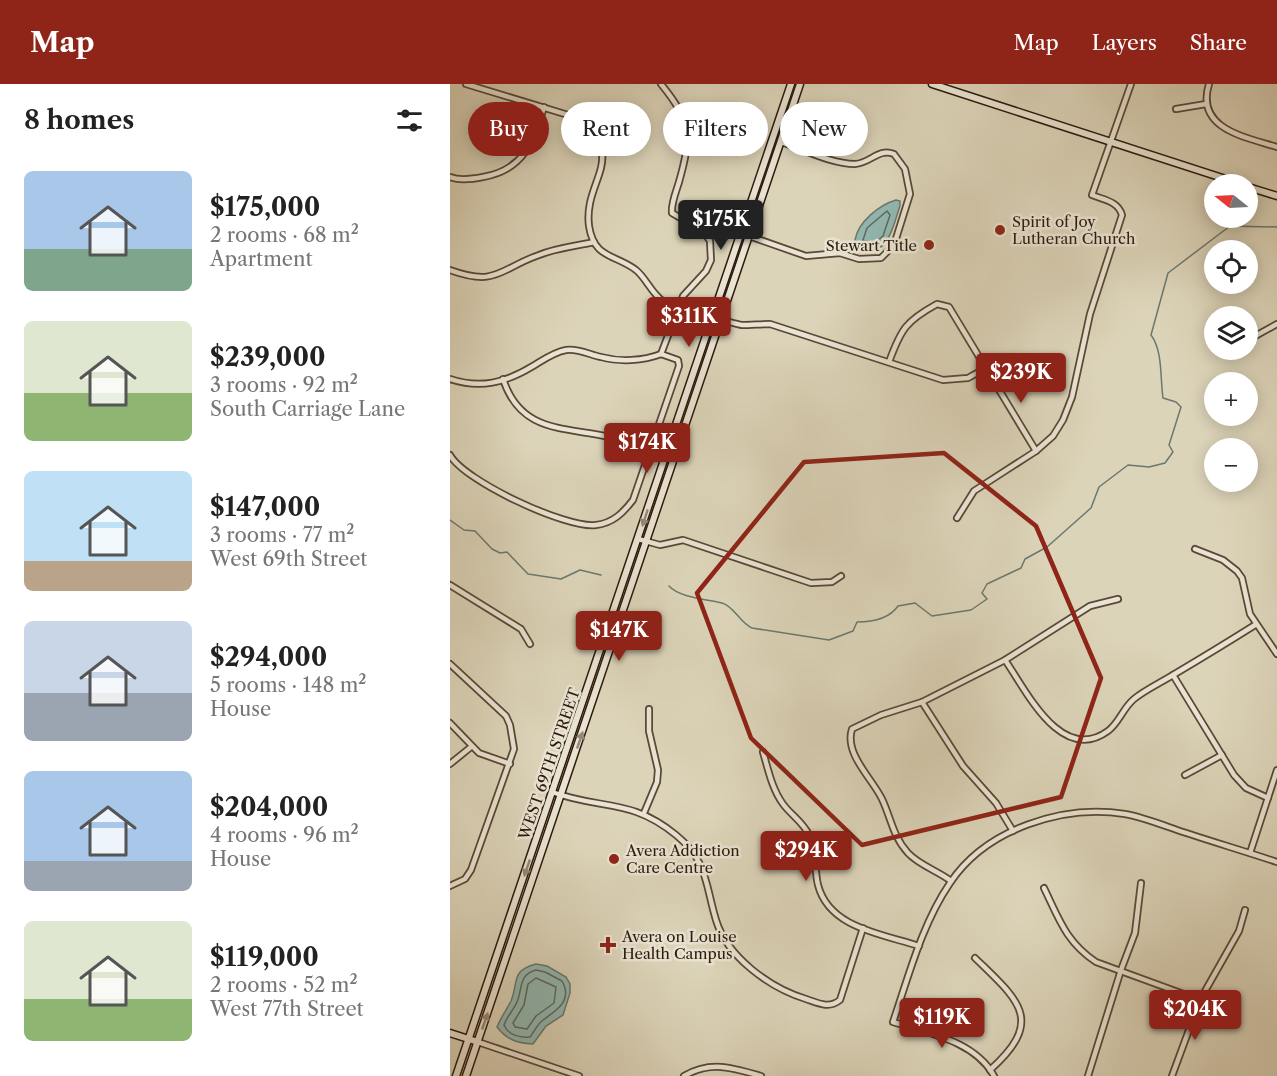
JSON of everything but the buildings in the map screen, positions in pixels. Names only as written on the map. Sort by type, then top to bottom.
[{"type":"main road","name":"WEST 69TH STREET","points":[[456,1076],[791,84]]},
{"type":"main road","name":"WEST 69TH STREET","points":[[794,102],[800,84]]},
{"type":"main road","points":[[932,84],[1210,174]]},
{"type":"main road","name":"WEST 69TH STREET","points":[[466,1076],[780,145]]},
{"type":"main road","points":[[1258,190],[1277,196]]},
{"type":"main road","points":[[740,233],[749,236]]},
{"type":"main road","points":[[665,458],[674,461]]},
{"type":"main road","points":[[450,1033],[478,1042]]},
{"type":"street","points":[[466,84],[527,102]]},
{"type":"street","points":[[660,354],[687,290],[706,271],[712,250],[710,241],[703,231],[672,213],[687,153],[688,136],[686,119],[680,106],[661,84]]},
{"type":"street","points":[[957,518],[974,491],[1036,451],[1053,436],[1063,420],[1072,397],[1090,314],[1122,215],[1120,208],[1113,203],[1092,195],[1109,141],[1131,84]]},
{"type":"street","points":[[1209,84],[1206,104],[1216,123],[1226,130],[1277,147]]},
{"type":"street","points":[[1176,109],[1206,104]]},
{"type":"street","points":[[549,109],[578,118],[592,129],[600,143],[604,156],[603,169],[588,218],[594,242],[607,257],[638,271],[662,300],[740,325],[770,324],[943,380],[968,378],[986,368]]},
{"type":"street","points":[[749,236],[806,256],[840,253],[870,260],[881,258],[894,245],[910,194],[905,169],[894,154],[879,152],[857,164],[844,163],[823,156]]},
{"type":"street","points":[[450,177],[460,179],[489,176],[517,164],[524,156]]},
{"type":"street","points":[[450,270],[468,276],[487,278],[545,252],[594,242]]},
{"type":"street","points":[[889,362],[902,329],[912,318],[937,304],[944,303],[949,307],[1036,451]]},
{"type":"street","points":[[1258,334],[1277,324]]},
{"type":"street","points":[[450,379],[479,386],[503,379],[565,350],[576,350],[615,359],[650,358],[660,354],[678,360],[679,366],[633,500],[623,513],[611,521],[584,525],[501,494],[460,467],[450,455]]},
{"type":"street","points":[[503,379],[513,404],[531,418],[571,432],[610,437],[650,451]]},
{"type":"street","points":[[638,539],[660,545],[683,540],[811,583],[831,582],[841,576]]},
{"type":"street","points":[[1195,549],[1222,560],[1237,571],[1242,578],[1247,603],[1255,625],[1277,654]]},
{"type":"street","points":[[450,585],[520,629],[530,644]]},
{"type":"street","points":[[951,881],[911,856],[895,836],[881,796],[857,759],[849,739],[852,729],[922,702],[1005,660],[1089,606],[1118,600]]},
{"type":"street","points":[[1005,660],[1049,722],[1070,737],[1086,739],[1099,736],[1110,729],[1134,699],[1255,625]]},
{"type":"street","points":[[450,664],[506,716],[513,736],[514,749],[471,870],[465,879],[450,886]]},
{"type":"street","points":[[1173,675],[1234,775],[1246,788],[1268,798]]},
{"type":"street","points":[[922,702],[963,766],[996,803],[1013,831]]},
{"type":"street","points":[[644,813],[657,782],[658,770],[649,731],[649,709]]},
{"type":"street","points":[[450,723],[471,747],[486,756],[510,764]]},
{"type":"street","points":[[450,764],[471,747]]},
{"type":"street","points":[[763,752],[772,782],[783,803],[809,835],[814,847],[817,883],[822,898],[831,911],[863,928],[919,946]]},
{"type":"street","points":[[1185,775],[1222,755]]},
{"type":"street","points":[[1250,854],[1277,770]]},
{"type":"street","points":[[552,792],[588,803],[623,806],[644,813],[676,835],[695,854],[708,878],[716,922],[726,941],[749,966],[772,984],[795,996],[826,1006],[834,1005],[840,1000],[863,928]]},
{"type":"street","points":[[994,1076],[977,1056],[952,1042],[893,1022],[926,927],[951,881],[979,853],[1013,831],[1058,815],[1083,812],[1126,814],[1277,862]]},
{"type":"street","points":[[1088,1076],[1135,933],[1141,882]]},
{"type":"street","points":[[1044,888],[1071,943],[1096,962],[1200,1000]]},
{"type":"street","points":[[1172,1076],[1200,1000],[1239,931],[1245,910]]},
{"type":"street","points":[[975,958],[1011,993],[1020,1007],[1018,1039],[1009,1053],[990,1070]]},
{"type":"street","points":[[478,1042],[579,1076]]},
{"type":"street","points":[[684,1076],[699,1068],[714,1065],[761,1076]]},
{"type":"highlighted area","points":[[944,453],[1036,526],[1101,678],[1061,797],[862,845],[751,738],[697,593],[804,462]]},
{"type":"water","points":[[896,200],[900,201],[900,206],[885,243],[874,251],[866,251],[855,240],[860,227],[876,210]]},
{"type":"water","points":[[536,964],[547,966],[566,977],[570,984],[570,993],[563,1015],[546,1026],[533,1044],[522,1043],[505,1035],[497,1027],[511,1001],[519,974],[522,970]]},
{"type":"waterway","points":[[669,586],[687,596],[726,605],[752,628],[829,640],[853,631],[857,622],[885,617],[898,606],[915,603],[932,616],[971,610],[987,599],[982,593],[987,584],[1021,568],[1025,559],[1047,547],[1091,508],[1099,487],[1128,465],[1149,467],[1165,463],[1173,452],[1169,445],[1181,407],[1176,402],[1163,398],[1158,349],[1151,335],[1168,273],[1230,226],[1277,227]]},
{"type":"waterway","points":[[450,520],[464,530],[475,531],[492,549],[500,553],[507,552],[528,574],[561,579],[580,570],[601,575]]},
{"type":"place","name":"Spirit of Joy Lutheran Church","points":[[1000,230]]},
{"type":"place","name":"Stewart Title","points":[[929,245]]},
{"type":"place","name":"Avera Addiction Care Centre","points":[[614,859]]},
{"type":"place","name":"Avera on Louise Health Campus","points":[[608,945]]}]
